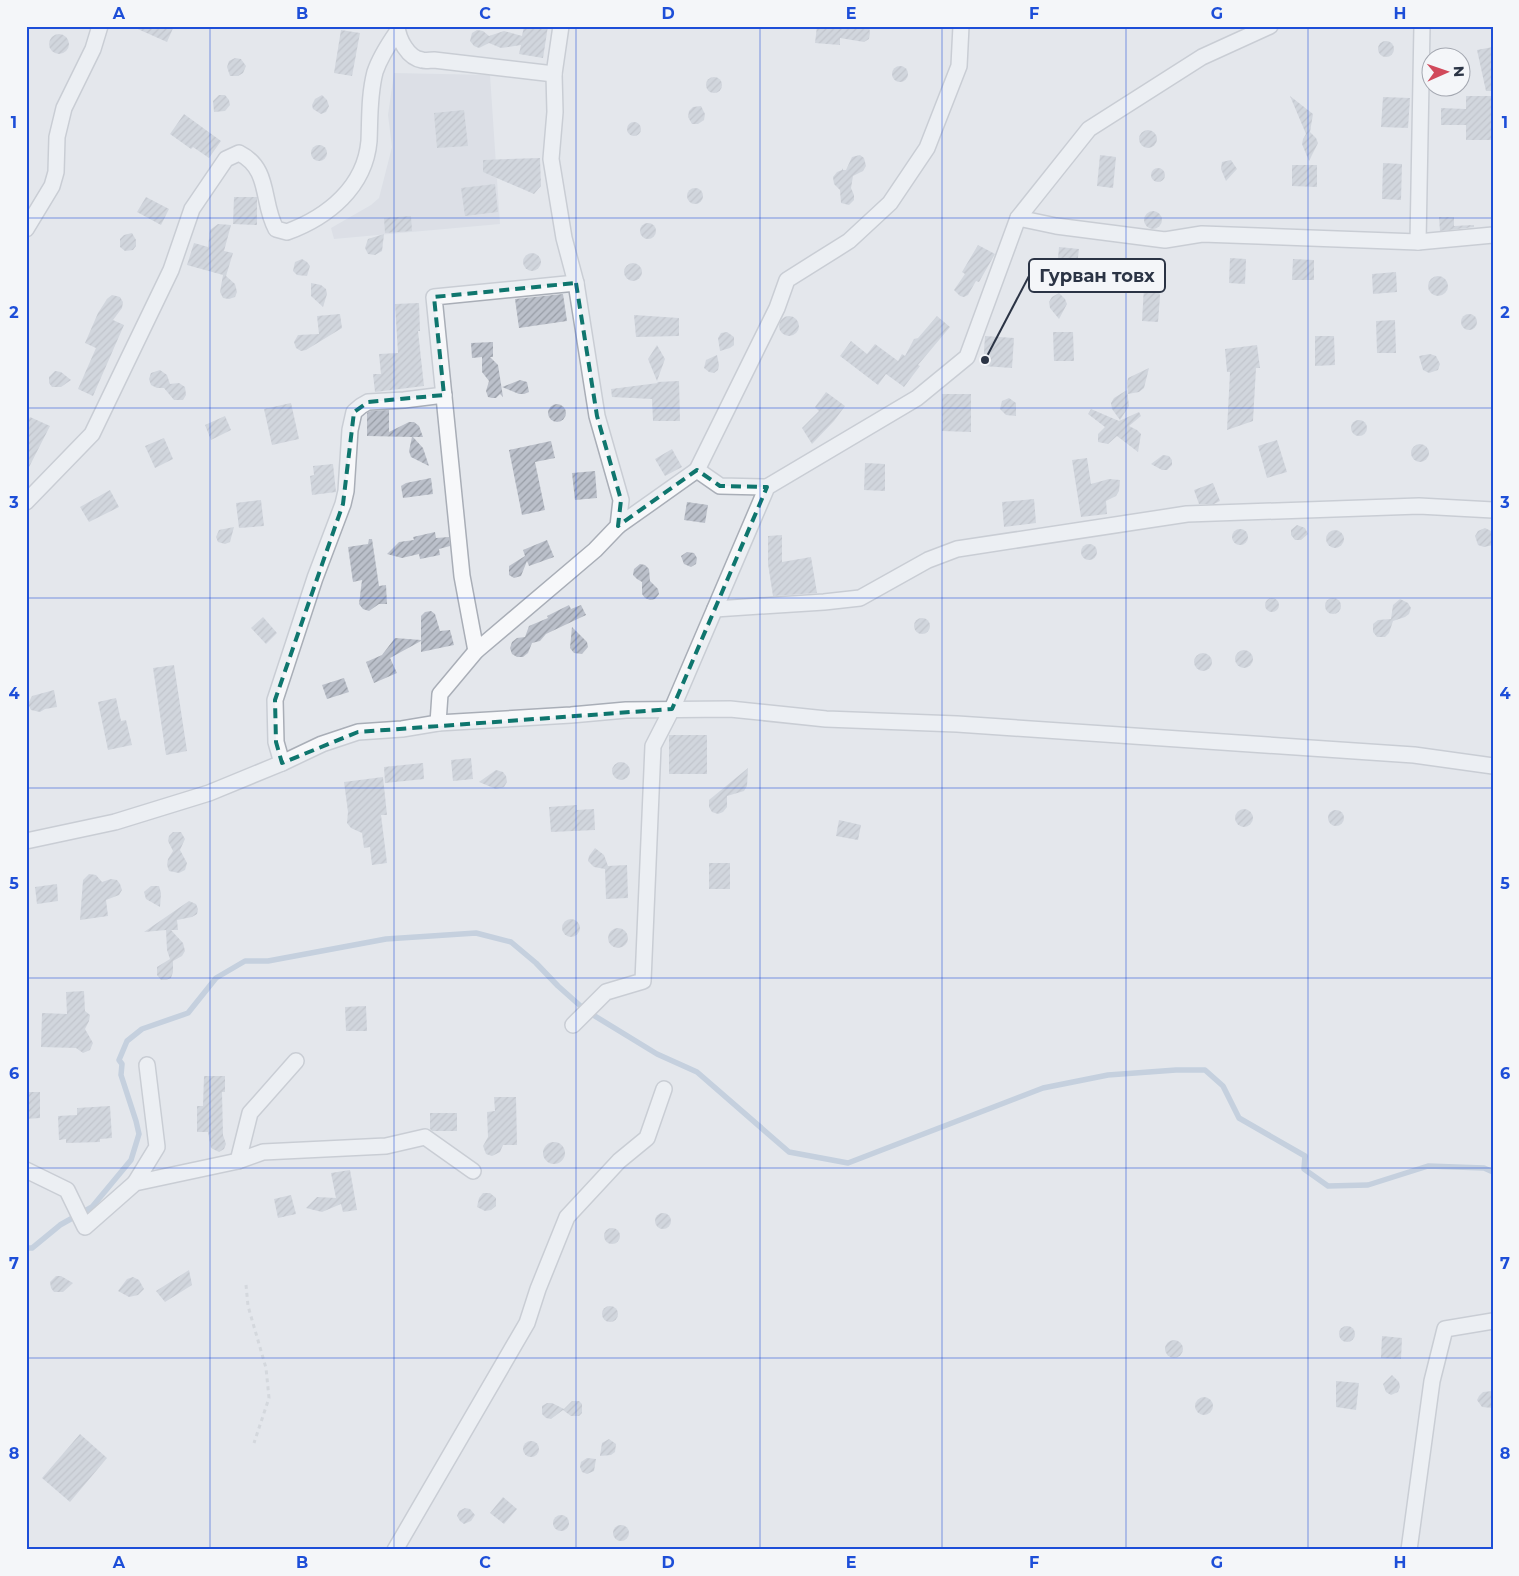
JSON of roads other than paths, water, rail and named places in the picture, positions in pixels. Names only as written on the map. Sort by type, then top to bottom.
[{"type":"street","points":[[26,230],[52,186],[56,172],[57,136],[64,108],[94,48],[100,26]]},
{"type":"street","points":[[562,26],[554,74],[555,112],[551,159],[564,238],[576,282],[597,416],[621,500],[618,526]]},
{"type":"street","points":[[438,723],[440,694],[476,651],[596,550],[618,526],[697,470],[776,308],[787,280],[848,240],[890,203],[927,148],[959,66],[962,26]]},
{"type":"street","points":[[697,470],[720,486],[767,487],[917,398],[967,357],[1018,218],[1089,129],[1202,57],[1270,26]]},
{"type":"street","points":[[1418,242],[1422,26]]},
{"type":"street","points":[[397,29],[402,45],[410,54],[421,60],[554,74]]},
{"type":"street","points":[[26,502],[92,434],[171,270],[192,209],[226,159],[239,153],[248,158],[259,170],[271,219],[276,229],[287,232],[317,218],[335,206],[354,185],[364,163],[368,142],[369,111],[375,72],[384,51],[397,29]]},
{"type":"street","points":[[1018,218],[1056,226],[1165,240],[1202,234],[1418,242],[1493,235]]},
{"type":"street","points":[[476,651],[462,576],[434,296],[576,282]]},
{"type":"street","points":[[282,763],[276,742],[275,700],[315,578],[343,504],[346,491],[350,430],[354,412],[368,402],[444,395]]},
{"type":"street","points":[[575,1022],[606,992],[643,981],[654,746],[672,709],[767,487]]},
{"type":"street","points":[[715,609],[860,598],[928,560],[957,549],[1187,514],[1418,506],[1493,510]]},
{"type":"street","points":[[26,841],[145,814],[209,793],[282,763],[322,744],[358,732],[402,729],[438,723],[626,710],[730,709],[826,719],[957,724],[1404,754],[1493,766]]},
{"type":"street","points":[[238,1161],[250,1113],[296,1061]]},
{"type":"street","points":[[26,1170],[67,1190],[85,1227],[135,1183],[157,1147],[147,1065]]},
{"type":"street","points":[[394,1550],[527,1323],[567,1217],[619,1161],[647,1138],[664,1089]]},
{"type":"street","points":[[135,1183],[238,1161],[263,1152],[386,1146],[425,1137],[473,1171]]},
{"type":"street","points":[[1409,1550],[1432,1381],[1444,1329],[1493,1321]]},
{"type":"waterway","points":[[26,1248],[32,1248],[60,1225],[92,1207],[131,1160],[139,1134],[121,1075],[122,1064],[119,1060],[127,1041],[142,1029],[188,1013],[216,978],[245,961],[268,961],[386,939],[476,933],[511,942],[585,1010],[657,1054],[697,1072],[789,1152],[848,1163],[1043,1088],[1108,1075],[1205,1070],[1223,1086],[1239,1118],[1305,1156],[1304,1169],[1328,1186],[1368,1185],[1428,1166],[1484,1168],[1493,1172]]},
{"type":"place","name":"Гурван товх","points":[[985,360]]}]
